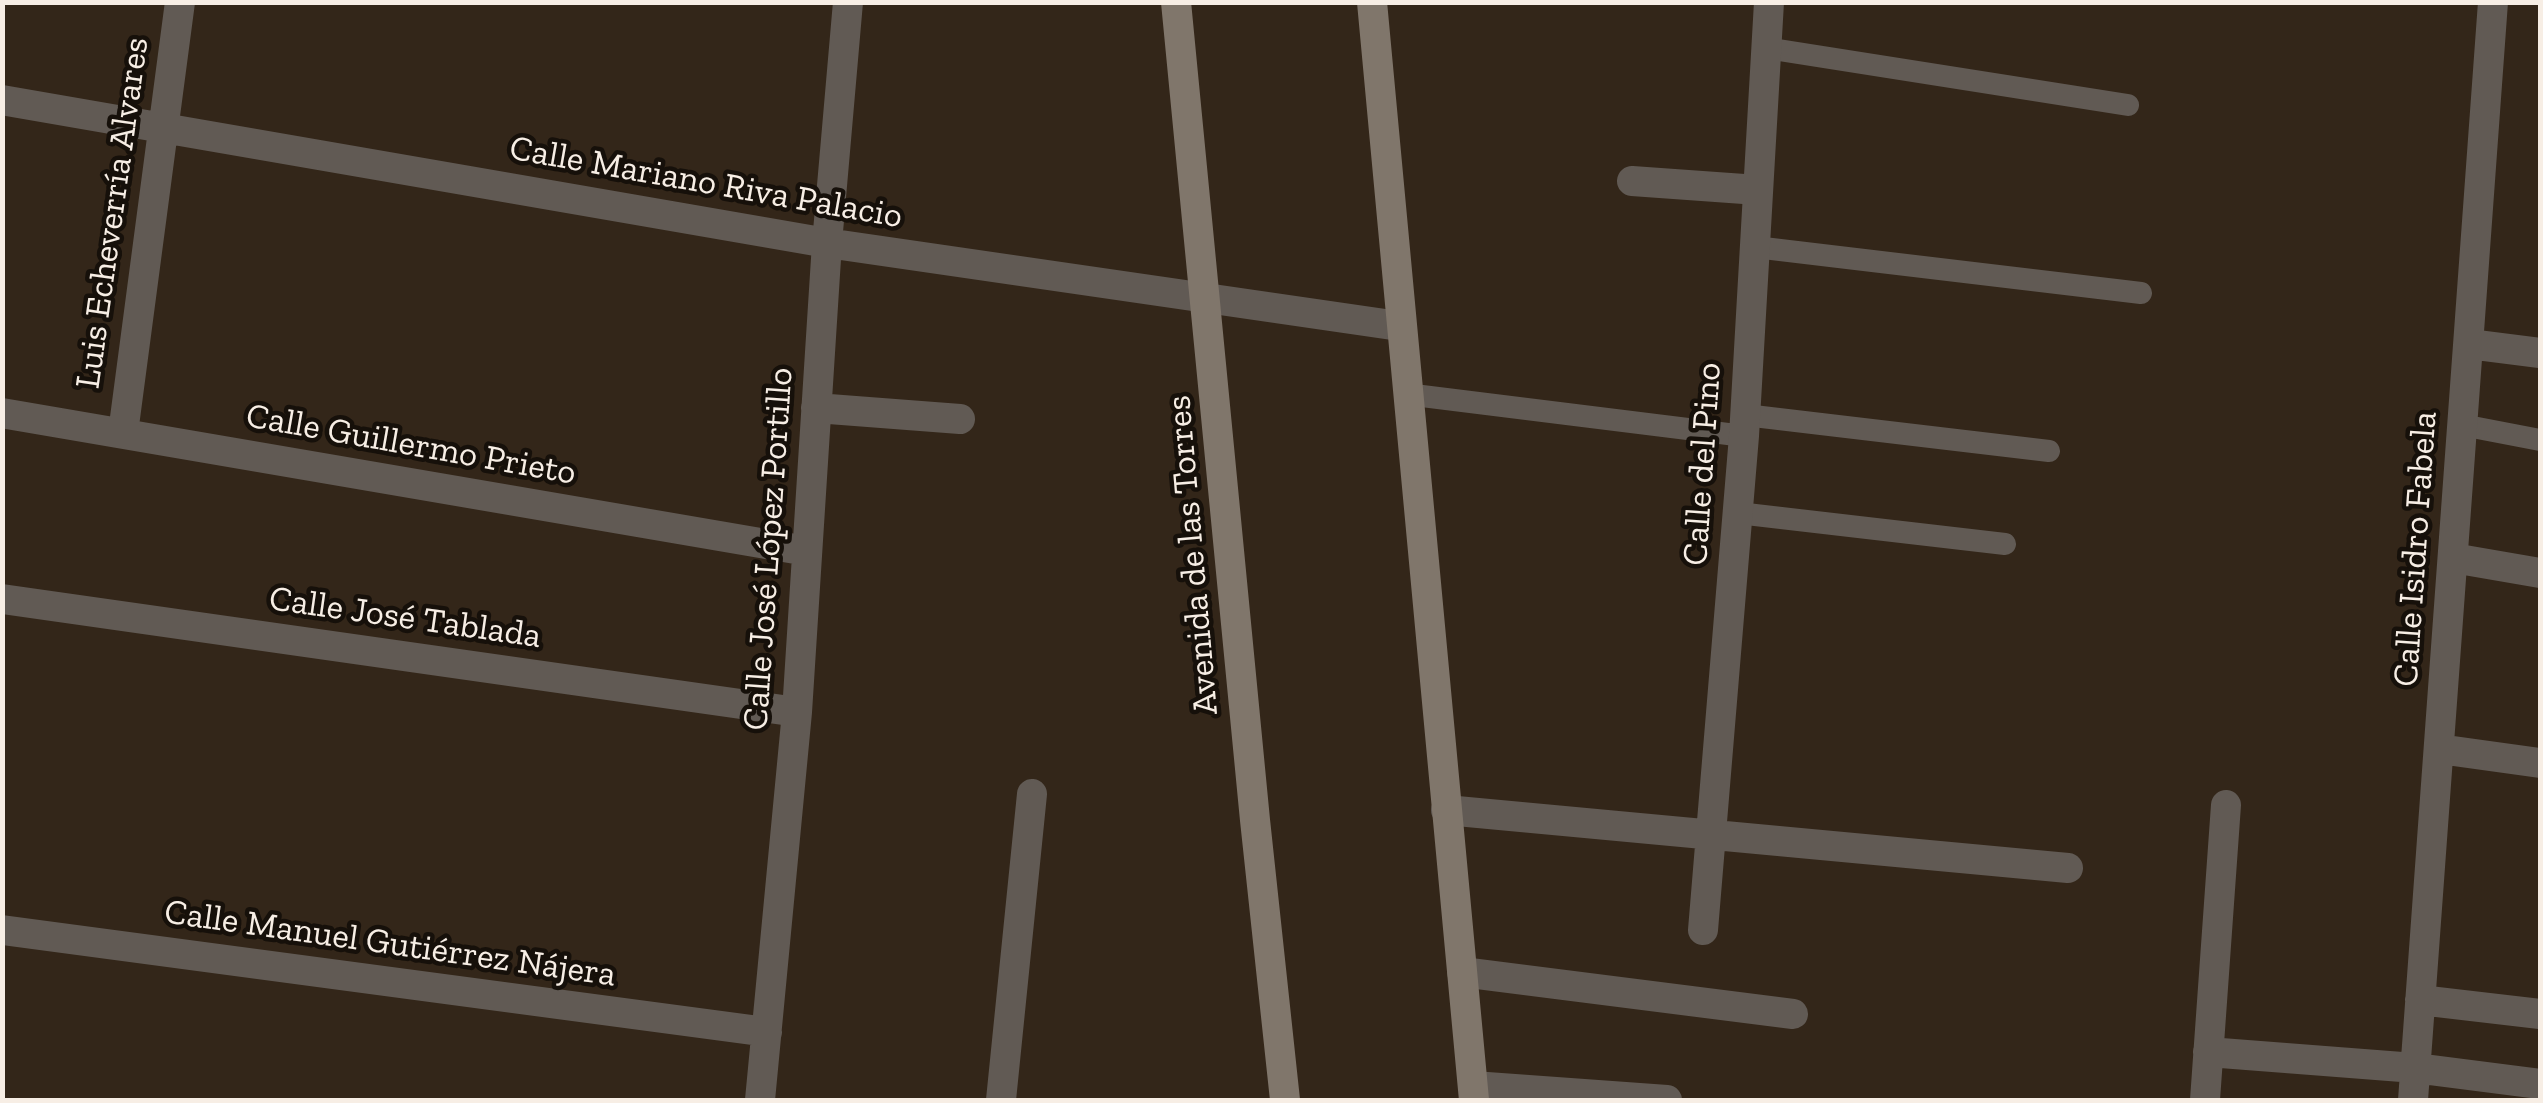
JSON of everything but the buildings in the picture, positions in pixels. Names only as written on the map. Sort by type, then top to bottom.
[{"type":"main road","name":"Avenida de las Torres","points":[[1176,2],[1285,1100]]},
{"type":"main road","points":[[1372,2],[1473,1093]]},
{"type":"street","name":"Luis Echeverría Alvares","points":[[123,433],[180,2]]},
{"type":"street","name":"Calle José López Portillo","points":[[760,1100],[797,712],[827,243],[848,2]]},
{"type":"street","name":"Calle del Pino","points":[[1702,930],[1738,513],[1769,2]]},
{"type":"street","name":"Calle Isidro Fabela","points":[[2413,1100],[2493,2]]},
{"type":"street","name":"Calle Mariano Riva Palacio","points":[[2,100],[827,243],[1400,326]]},
{"type":"street","points":[[1632,181],[1758,190]]},
{"type":"street","points":[[2468,344],[2540,353]]},
{"type":"street","points":[[816,408],[960,418]]},
{"type":"street","name":"Calle Guillermo Prieto","points":[[2,413],[807,551]]},
{"type":"street","points":[[2453,558],[2540,573]]},
{"type":"street","name":"Calle José Tablada","points":[[2,599],[797,712]]},
{"type":"street","points":[[2439,749],[2540,763]]},
{"type":"street","points":[[1000,1100],[1032,794]]},
{"type":"street","points":[[2205,1100],[2226,805]]},
{"type":"street","points":[[1446,810],[2068,868]]},
{"type":"street","name":"Calle Manuel Gutiérrez Nájera","points":[[2,930],[767,1032]]},
{"type":"street","points":[[1462,972],[1793,1014]]},
{"type":"street","points":[[2420,1000],[2540,1014]]},
{"type":"street","points":[[2208,1052],[2415,1068],[2540,1084]]},
{"type":"street","points":[[1473,1093],[1667,1100]]},
{"type":"lane","points":[[1766,48],[2128,104]]},
{"type":"lane","points":[[1754,247],[2141,294]]},
{"type":"lane","points":[[1406,394],[2049,451]]},
{"type":"lane","points":[[2462,425],[2540,440]]},
{"type":"lane","points":[[1738,513],[2005,544]]}]
